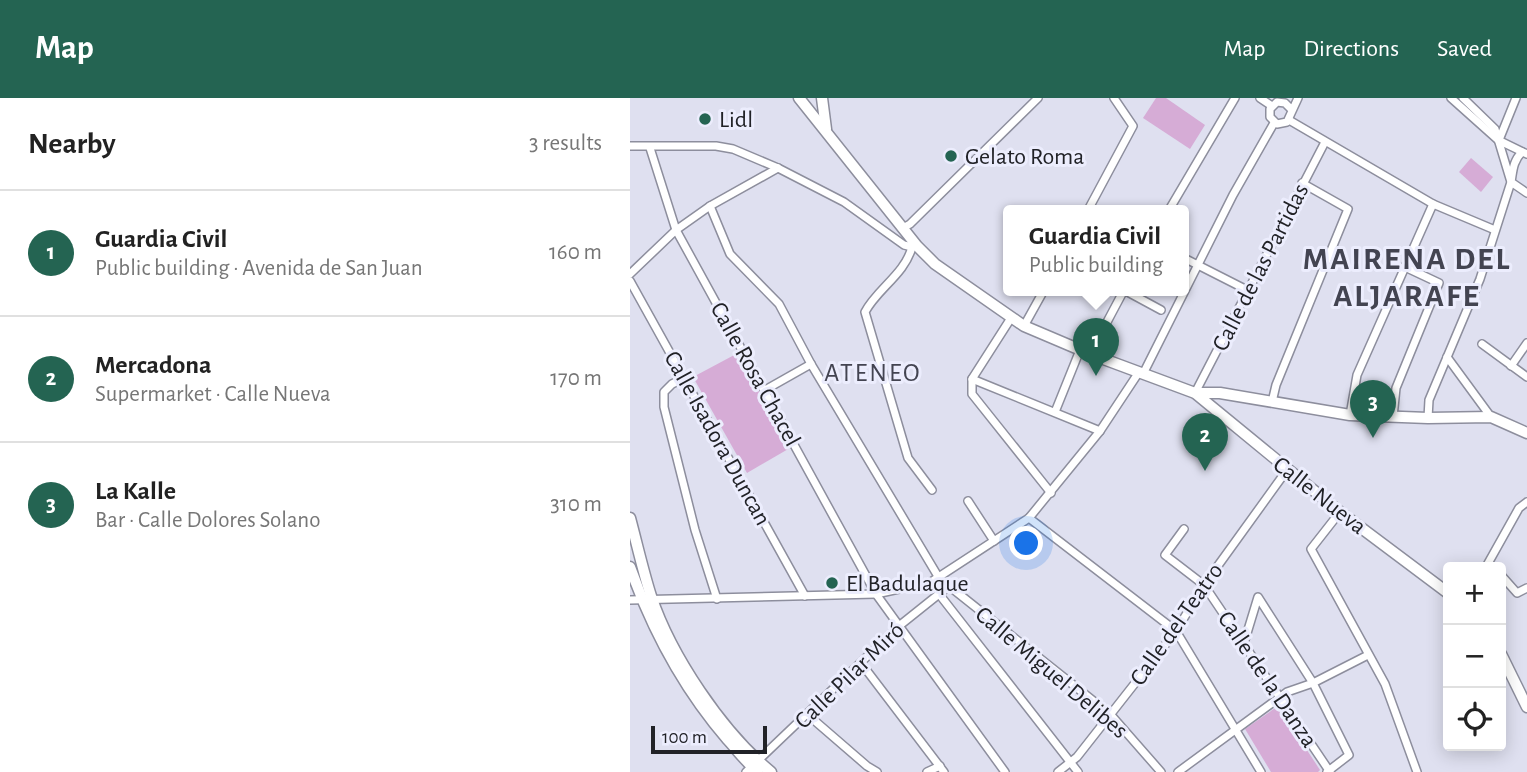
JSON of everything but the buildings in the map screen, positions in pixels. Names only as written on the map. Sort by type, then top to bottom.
[{"type":"main road","points":[[799,98],[901,225],[914,247],[1024,327],[1195,393],[1213,393],[1350,415],[1491,417],[1527,433]]},
{"type":"main road","points":[[822,98],[827,132]]},
{"type":"main road","name":"Calle Nueva","points":[[1195,393],[1340,512],[1443,589]]},
{"type":"main road","points":[[1211,407],[1213,393]]},
{"type":"main road","points":[[630,518],[641,599]]},
{"type":"main road","points":[[630,567],[663,648],[681,678],[710,719],[754,768],[771,772]]},
{"type":"main road","points":[[1506,664],[1527,707]]},
{"type":"street","points":[[886,233],[894,232],[901,225],[910,224],[1038,98]]},
{"type":"street","points":[[1091,205],[1133,126],[1114,98]]},
{"type":"street","points":[[1172,205],[1235,98]]},
{"type":"street","points":[[1260,98],[1272,106]]},
{"type":"street","points":[[1291,109],[1285,100],[1272,106],[1269,113],[1274,122],[1284,124],[1289,120],[1291,109],[1298,98]]},
{"type":"street","points":[[1451,98],[1498,140],[1525,153]]},
{"type":"street","points":[[1463,98],[1495,129],[1511,182],[1527,193]]},
{"type":"street","points":[[1498,140],[1517,98]]},
{"type":"street","points":[[1289,120],[1433,204],[1495,230]]},
{"type":"street","points":[[1189,280],[1274,122]]},
{"type":"street","name":"Calle de las Partidas","points":[[1195,393],[1325,142]]},
{"type":"street","points":[[630,146],[716,146],[733,149],[778,168],[844,202],[886,233],[914,247],[864,312],[908,458],[932,491]]},
{"type":"street","name":"Calle Rosa Chacel","points":[[650,148],[676,230],[876,594],[1005,772]]},
{"type":"street","points":[[1428,418],[1429,400],[1480,279],[1511,182],[1513,166],[1516,158],[1525,153]]},
{"type":"street","points":[[630,275],[676,230],[710,206],[778,168]]},
{"type":"street","points":[[1272,402],[1276,385],[1348,209],[1302,183]]},
{"type":"street","points":[[1350,415],[1357,375],[1433,204]]},
{"type":"street","points":[[710,206],[730,254],[779,304],[811,364],[939,578]]},
{"type":"street","points":[[1189,261],[1249,291]]},
{"type":"street","points":[[1393,417],[1396,388],[1439,284],[1405,267]]},
{"type":"street","name":"Calle Isadora Duncan","points":[[630,281],[805,596]]},
{"type":"street","points":[[1024,327],[1041,296]]},
{"type":"street","points":[[1055,412],[1085,352],[1120,296]]},
{"type":"street","points":[[1135,296],[1161,310]]},
{"type":"street","points":[[641,599],[876,594],[939,578],[1029,518],[1051,493],[1141,373],[1181,296]]},
{"type":"street","points":[[1011,318],[972,379],[972,394],[1051,493]]},
{"type":"street","points":[[1511,366],[1527,343]]},
{"type":"street","points":[[1482,344],[1527,377]]},
{"type":"street","points":[[1447,356],[1491,417]]},
{"type":"street","points":[[765,390],[811,364]]},
{"type":"street","points":[[684,378],[664,392],[664,407],[695,530],[716,599]]},
{"type":"street","points":[[972,379],[1100,431]]},
{"type":"street","name":"Calle del Teatro","points":[[1058,772],[1077,758],[1175,631],[1204,585],[1287,470]]},
{"type":"street","points":[[968,501],[994,541]]},
{"type":"street","points":[[1492,562],[1519,508],[1527,502]]},
{"type":"street","points":[[1340,512],[1311,549],[1385,684],[1417,772]]},
{"type":"street","points":[[1029,518],[1175,631],[1261,772]]},
{"type":"street","name":"Calle de la Danza","points":[[1184,529],[1165,555],[1204,585],[1329,772]]},
{"type":"street","name":"Calle Miguel Delibes","points":[[939,578],[1111,715],[1161,772]]},
{"type":"street","points":[[1506,581],[1517,593],[1527,588]]},
{"type":"street","name":"Calle Pilar Miró","points":[[754,768],[899,626],[949,586]]},
{"type":"street","points":[[939,593],[1077,772]]},
{"type":"street","points":[[1244,643],[1258,597],[1313,683],[1349,755],[1329,772]]},
{"type":"street","points":[[1183,771],[1287,692],[1313,683],[1368,655]]},
{"type":"street","points":[[861,663],[942,769],[927,772]]},
{"type":"street","points":[[808,715],[877,772]]},
{"type":"shaded area","points":[[1156,98],[1166,98],[1205,125],[1190,149],[1143,118]]},
{"type":"shaded area","points":[[1471,158],[1493,177],[1481,192],[1459,172]]},
{"type":"shaded area","points":[[738,353],[790,448],[747,473],[693,377]]},
{"type":"shaded area","points":[[1278,706],[1320,770],[1318,772],[1271,772],[1245,729]]},
{"type":"place","name":"Lidl","points":[[705,119]]},
{"type":"place","name":"Gelato Roma","points":[[951,156]]},
{"type":"place","name":"Guardia Civil","points":[[1096,376]]},
{"type":"place","name":"La Kalle","points":[[1373,438]]},
{"type":"place","name":"Mercadona","points":[[1205,471]]},
{"type":"place","name":"El Badulaque","points":[[832,583]]},
{"type":"district","name":"MAIRENA DEL ALJARAFE","points":[[1407,276]]},
{"type":"district","name":"ATENEO","points":[[873,372]]}]
